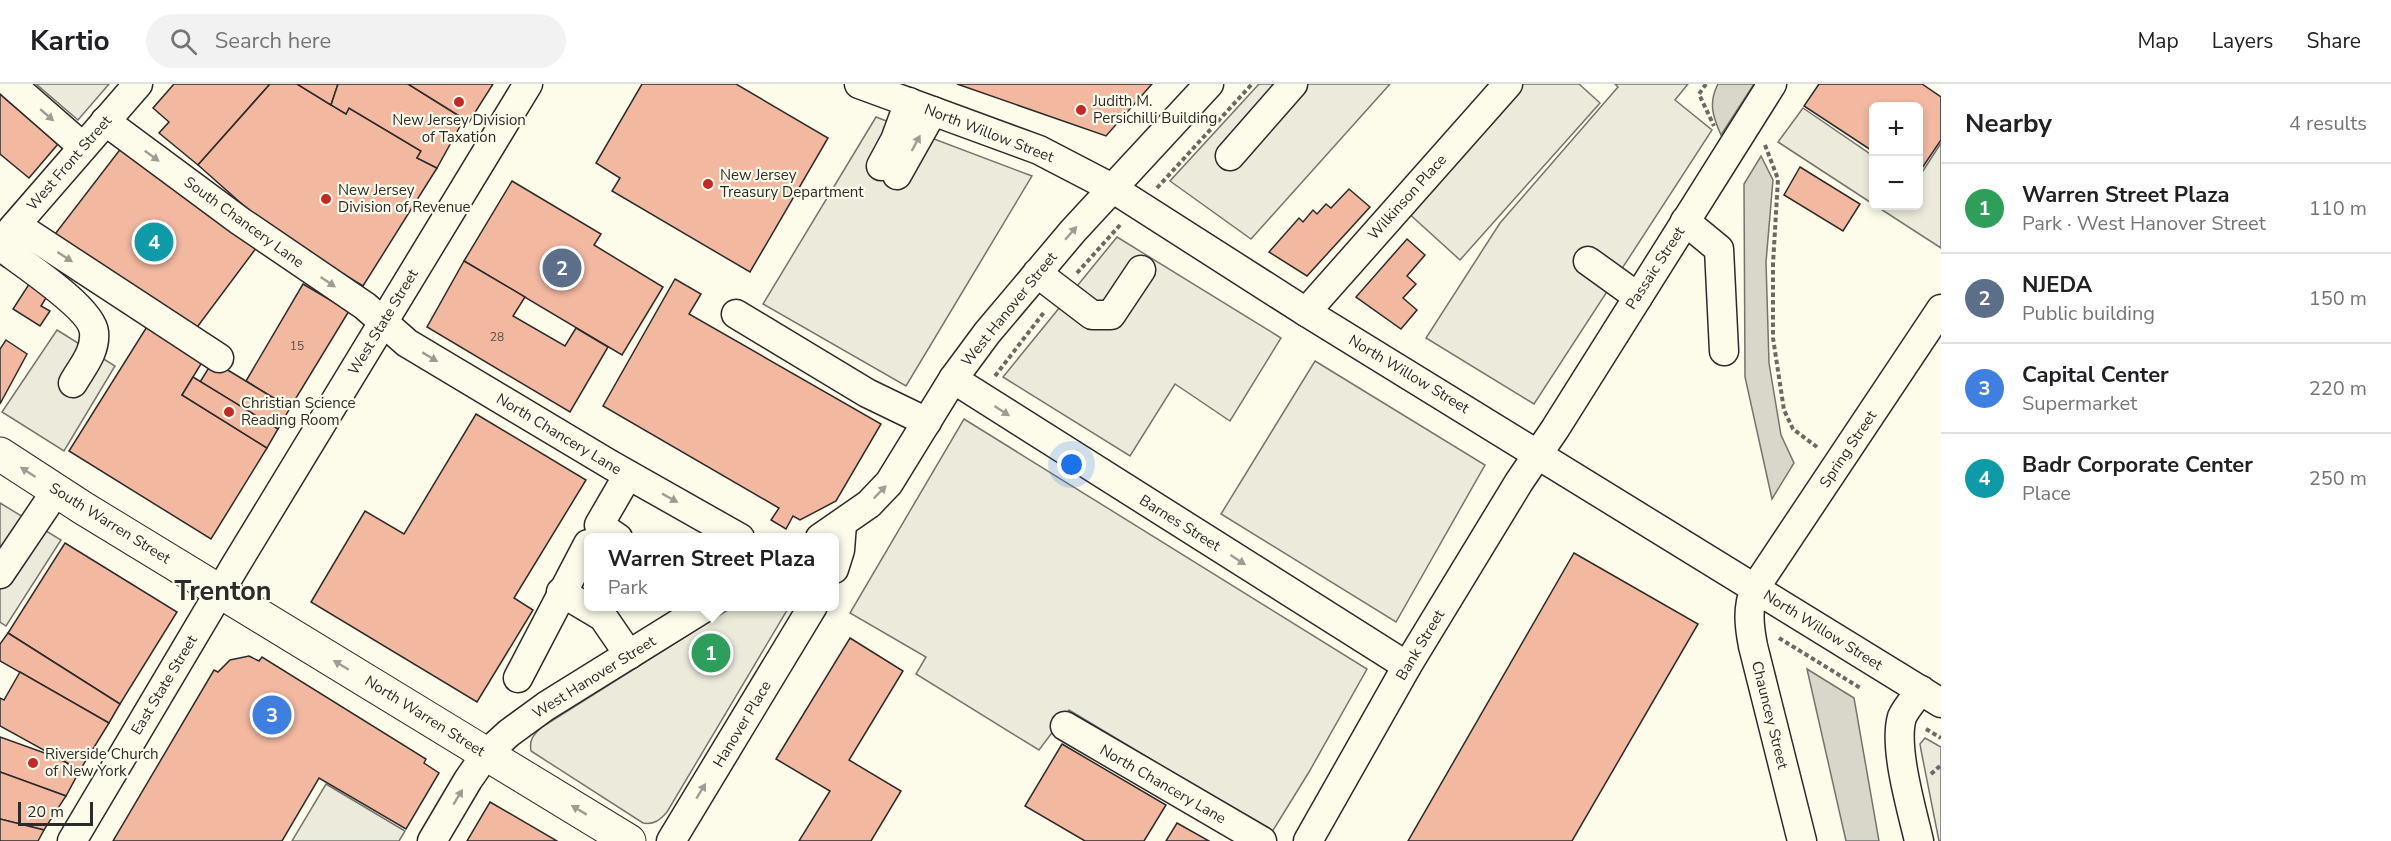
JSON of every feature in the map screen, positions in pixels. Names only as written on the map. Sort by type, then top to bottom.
[{"type":"main road","name":"South Warren Street","points":[[0,454],[56,491],[220,591]]},
{"type":"main road","name":"North Warren Street","points":[[220,591],[629,841]]},
{"type":"street","points":[[11,84],[83,147]]},
{"type":"street","name":"West Front Street","points":[[5,238],[138,84]]},
{"type":"street","name":"West State Street","points":[[220,591],[528,84]]},
{"type":"street","name":"North Willow Street","points":[[862,84],[1039,150],[1112,188],[1306,312],[1931,697]]},
{"type":"street","name":"West Hanover Street","points":[[831,531],[869,504],[889,483],[953,379],[987,333],[1112,188],[1209,84]]},
{"type":"street","points":[[1230,156],[1293,84]]},
{"type":"street","name":"Wilkinson Place","points":[[1306,312],[1508,84]]},
{"type":"street","name":"Passaic Street","points":[[1538,453],[1772,84]]},
{"type":"street","points":[[889,170],[921,107]]},
{"type":"street","name":"South Chancery Lane","points":[[105,121],[248,226],[365,306],[382,323]]},
{"type":"street","points":[[1685,221],[1719,249],[1724,351]]},
{"type":"street","points":[[5,238],[219,358]]},
{"type":"street","points":[[5,238],[86,313],[94,331],[92,350],[73,382]]},
{"type":"street","points":[[1588,261],[1638,297]]},
{"type":"street","points":[[1037,273],[1092,315],[1111,315],[1141,270]]},
{"type":"street","name":"Spring Street","points":[[1755,588],[1941,309]]},
{"type":"street","points":[[736,314],[867,393],[927,422]]},
{"type":"street","name":"North Chancery Lane","points":[[382,323],[407,343],[628,475],[733,533]]},
{"type":"street","name":"Barnes Street","points":[[953,379],[1407,666]]},
{"type":"street","name":"Bank Street","points":[[1308,841],[1407,666],[1538,453]]},
{"type":"street","points":[[600,533],[628,475]]},
{"type":"street","points":[[0,574],[56,491]]},
{"type":"street","points":[[518,678],[561,592],[584,558]]},
{"type":"street","name":"Chauncey Street","points":[[1755,588],[1749,602],[1752,646],[1802,841]]},
{"type":"street","name":"East State Street","points":[[72,841],[220,591]]},
{"type":"street","points":[[561,592],[584,606]]},
{"type":"street","points":[[593,611],[603,617],[629,655]]},
{"type":"street","name":"West Hanover Street","points":[[432,841],[486,754],[524,721],[699,611]]},
{"type":"street","name":"Hanover Place","points":[[670,841],[810,611]]},
{"type":"street","points":[[1919,841],[1905,778],[1899,729],[1903,714],[1931,697]]},
{"type":"street","name":"North Chancery Lane","points":[[1065,726],[1262,841]]},
{"type":"path","points":[[979,396],[1061,291],[1108,237],[1140,206],[1252,84]]},
{"type":"path","points":[[1706,84],[1700,94],[1717,134]]},
{"type":"path","points":[[1764,139],[1778,179],[1773,264],[1773,338],[1784,410],[1793,429],[1820,450]]},
{"type":"path","points":[[1785,642],[1863,689]]},
{"type":"shaded area","points":[[36,84],[109,84],[78,120]]},
{"type":"shaded area","points":[[1259,84],[1390,84],[1251,239],[1170,181]]},
{"type":"shaded area","points":[[1521,84],[1579,84],[1600,103],[1460,260],[1406,211]]},
{"type":"shaded area","points":[[1615,84],[1688,84],[1675,100],[1712,130],[1534,404],[1426,338],[1500,223],[1618,87]]},
{"type":"shaded area","points":[[1718,84],[1754,84],[1721,135],[1712,104]]},
{"type":"shaded area","points":[[1803,108],[1869,153],[1869,201],[1778,142]]},
{"type":"shaded area","points":[[876,117],[1032,176],[906,386],[763,304]]},
{"type":"shaded area","points":[[1941,143],[1941,248],[1882,210],[1923,210],[1923,171]]},
{"type":"shaded area","points":[[1761,156],[1773,180],[1766,262],[1769,363],[1781,435],[1794,463],[1772,499],[1745,377],[1744,184]]},
{"type":"shaded area","points":[[1117,237],[1281,338],[1230,421],[1175,384],[1130,456],[1003,377]]},
{"type":"shaded area","points":[[57,330],[115,366],[64,451],[2,412]]},
{"type":"shaded area","points":[[1315,361],[1485,465],[1396,622],[1221,514]]},
{"type":"shaded area","points":[[964,419],[1367,669],[1272,832],[1069,710],[1039,750],[916,674],[926,657],[850,613]]},
{"type":"shaded area","points":[[0,503],[61,540],[6,626],[0,622]]},
{"type":"shaded area","points":[[726,611],[787,611],[667,812],[654,823],[643,823],[531,751],[532,738],[542,727]]},
{"type":"shaded area","points":[[1807,669],[1854,698],[1879,841],[1846,841]]},
{"type":"shaded area","points":[[1925,738],[1941,747],[1941,841],[1939,841],[1920,744]]},
{"type":"shaded area","points":[[326,784],[405,831],[399,841],[292,841]]},
{"type":"building","points":[[174,84],[270,84],[198,165],[159,133],[169,122],[153,108]]},
{"type":"building","name":"New Jersey Division of Revenue","points":[[270,84],[297,84],[346,114],[349,108],[421,151],[417,158],[437,168],[363,286],[270,229],[198,165]]},
{"type":"building","points":[[297,84],[338,84],[331,105]]},
{"type":"building","points":[[338,84],[408,84],[464,119],[437,168],[417,158],[421,151],[349,108],[346,114],[331,105]]},
{"type":"building","name":"New Jersey Division of Taxation","points":[[408,84],[493,84],[469,122]]},
{"type":"building","name":"New Jersey Treasury Department","points":[[642,84],[736,84],[828,138],[750,272],[612,191],[620,178],[596,163]]},
{"type":"building","name":"Judith M. Persichilli Building","points":[[957,84],[1152,84],[1106,136]]},
{"type":"building","points":[[1819,84],[1922,84],[1941,97],[1941,140],[1923,167],[1923,102],[1869,102],[1869,149],[1804,106]]},
{"type":"building","points":[[0,94],[58,144],[29,178],[0,154]]},
{"type":"building","points":[[122,147],[257,247],[192,334],[52,238]]},
{"type":"building","points":[[1800,167],[1860,204],[1843,231],[1784,195]]},
{"type":"building","points":[[512,181],[601,234],[594,245],[663,287],[622,355],[464,261]]},
{"type":"building","points":[[1349,189],[1370,207],[1307,276],[1269,252],[1299,218],[1303,222],[1313,210],[1317,214],[1326,204],[1331,208]]},
{"type":"building","points":[[1407,239],[1425,255],[1407,276],[1416,284],[1403,298],[1417,310],[1401,329],[1356,297]]},
{"type":"building","points":[[464,261],[525,297],[513,316],[565,346],[576,328],[608,347],[570,412],[427,327]]},
{"type":"building","points":[[33,278],[51,290],[41,306],[50,311],[40,326],[13,309]]},
{"type":"building","points":[[675,279],[701,294],[689,314],[881,424],[836,501],[800,520],[793,516],[786,529],[771,520],[779,508],[603,406]]},
{"type":"building","points":[[303,284],[349,311],[290,408],[246,381]]},
{"type":"building","points":[[148,325],[204,359],[182,395],[267,448],[211,539],[69,451]]},
{"type":"building","points":[[6,340],[27,354],[0,404],[0,349]]},
{"type":"building","points":[[213,361],[290,408],[278,429],[200,382]]},
{"type":"building","name":"Christian Science Reading Room","points":[[193,377],[278,429],[267,448],[182,395]]},
{"type":"building","points":[[476,414],[586,480],[514,598],[533,610],[477,702],[311,602],[365,511],[404,534]]},
{"type":"building","points":[[65,543],[177,612],[120,704],[8,633]]},
{"type":"building","points":[[1574,553],[1698,624],[1572,841],[1408,841]]},
{"type":"building","points":[[8,633],[120,704],[109,723],[0,661],[0,644]]},
{"type":"building","points":[[850,638],[903,671],[849,760],[901,791],[871,841],[799,841],[830,791],[776,759]]},
{"type":"building","points":[[249,656],[259,661],[262,657],[426,759],[424,763],[439,773],[406,829],[319,778],[282,841],[113,841],[214,670],[218,672],[230,660]]},
{"type":"building","points":[[20,672],[109,723],[80,770],[0,726],[0,698],[4,700]]},
{"type":"building","name":"Riverside Church of New York","points":[[0,737],[53,756],[80,770],[66,796],[0,772]]},
{"type":"building","points":[[1062,744],[1166,805],[1144,841],[1085,841],[1025,806]]},
{"type":"building","points":[[0,772],[66,796],[44,830],[0,819]]},
{"type":"building","points":[[490,802],[557,841],[467,841]]},
{"type":"building","points":[[0,819],[44,830],[38,841],[0,841]]},
{"type":"building","points":[[1177,823],[1209,841],[1166,841]]},
{"type":"place","name":"New Jersey Division of Taxation","points":[[459,102]]},
{"type":"place","name":"Judith M. Persichilli Building","points":[[1081,110]]},
{"type":"place","name":"New Jersey Treasury Department","points":[[708,184]]},
{"type":"place","name":"New Jersey Division of Revenue","points":[[326,199]]},
{"type":"place","name":"Badr Corporate Center","points":[[154,242]]},
{"type":"place","name":"NJEDA","points":[[562,268]]},
{"type":"place","name":"Christian Science Reading Room","points":[[229,412]]},
{"type":"place","name":"Warren Street Plaza","points":[[711,653]]},
{"type":"place","name":"Capital Center","points":[[272,715]]},
{"type":"place","name":"Riverside Church of New York","points":[[33,763]]},
{"type":"district","name":"Trenton","points":[[223,591]]}]
